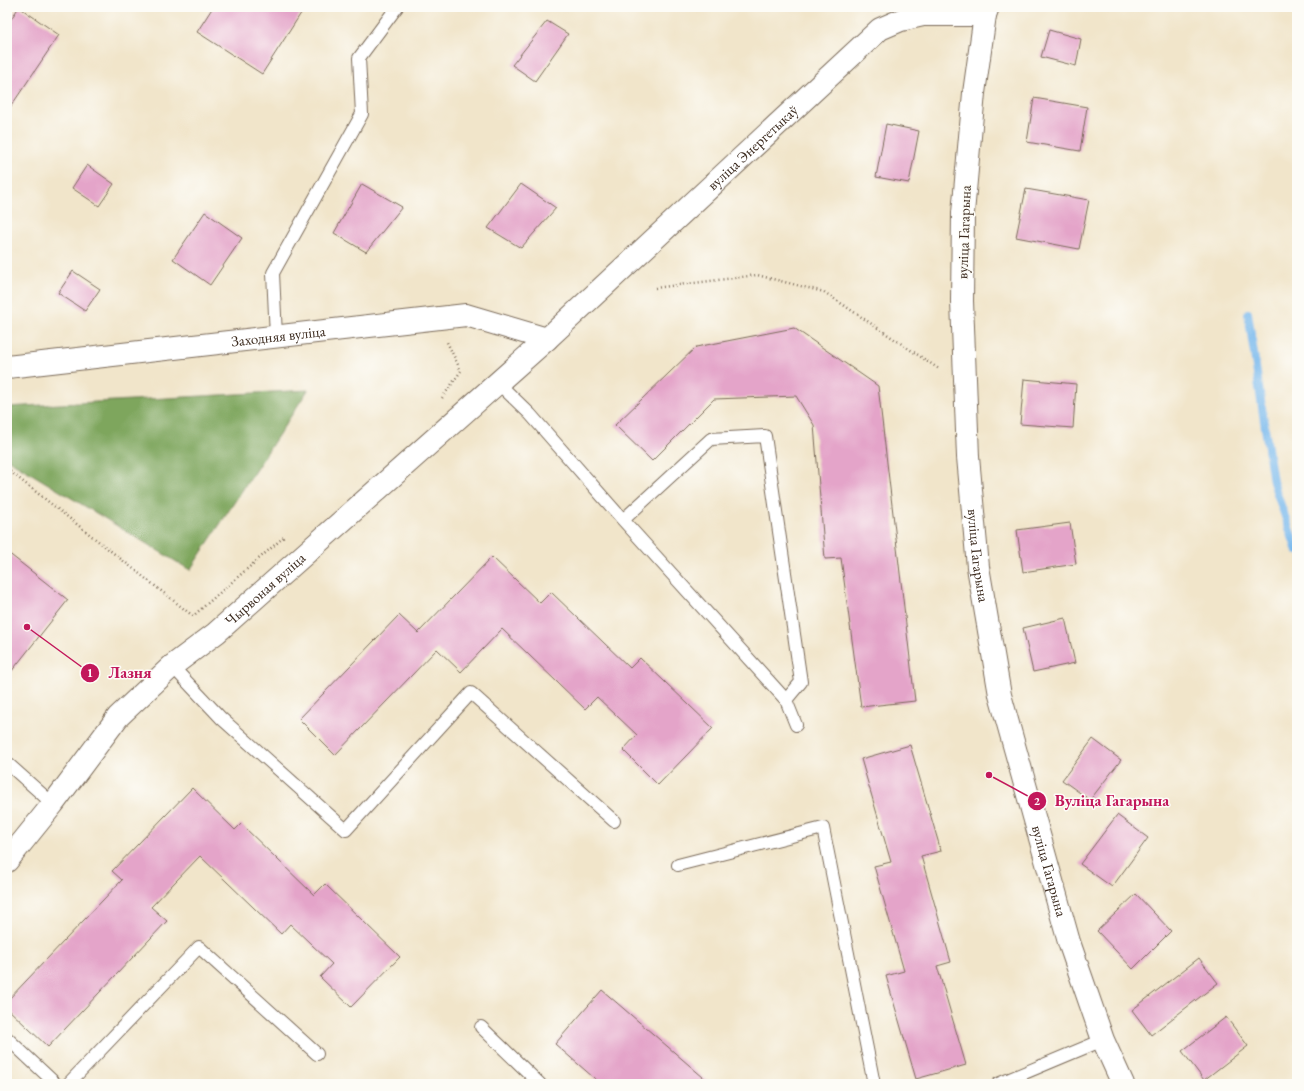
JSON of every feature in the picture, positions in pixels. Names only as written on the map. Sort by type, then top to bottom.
[{"type":"street","name":"вуліца Энергетыкаў","points":[[547,339],[880,29],[901,20],[923,15],[987,11]]},
{"type":"street","name":"вуліца Гагарына","points":[[987,11],[974,93],[963,213],[962,301],[965,386],[968,457],[978,568],[1000,695],[1069,942],[1103,1040],[1123,1084]]},
{"type":"street","name":"Заходняя вуліца","points":[[7,367],[466,314],[547,339]]},
{"type":"street","name":"Чырвоная вуліца","points":[[7,861],[54,804],[118,717],[172,666],[216,633],[547,339]]},
{"type":"lane","points":[[276,336],[273,273],[362,114],[359,58],[398,7]]},
{"type":"lane","points":[[498,383],[530,414],[623,520],[786,700],[796,726]]},
{"type":"lane","points":[[623,520],[711,439],[765,436],[801,682],[786,700]]},
{"type":"lane","points":[[172,666],[222,718],[346,830],[471,693],[614,821]]},
{"type":"lane","points":[[7,763],[54,804]]},
{"type":"lane","points":[[678,864],[823,828],[874,1084]]},
{"type":"lane","points":[[68,1084],[198,947],[317,1054]]},
{"type":"lane","points":[[481,1027],[540,1084]]},
{"type":"lane","points":[[7,1038],[56,1084]]},
{"type":"lane","points":[[998,1084],[1103,1040]]},
{"type":"path","points":[[655,288],[758,275],[824,292],[965,386]]},
{"type":"path","points":[[439,401],[461,371],[446,341]]},
{"type":"path","points":[[7,469],[193,616],[289,532]]},
{"type":"green space","points":[[308,390],[190,570],[7,459],[7,407]]},
{"type":"building","points":[[19,7],[59,35],[7,112],[7,25]]},
{"type":"building","points":[[213,7],[305,7],[262,74],[197,32]]},
{"type":"building","points":[[547,21],[568,34],[535,81],[512,65]]},
{"type":"building","points":[[1049,30],[1081,39],[1076,66],[1041,57]]},
{"type":"building","points":[[1034,98],[1087,107],[1080,151],[1027,142]]},
{"type":"building","points":[[886,124],[919,131],[909,183],[876,177]]},
{"type":"building","points":[[87,165],[114,184],[99,206],[72,188]]},
{"type":"building","points":[[362,184],[402,207],[366,252],[334,233]]},
{"type":"building","points":[[521,184],[556,208],[521,248],[488,228]]},
{"type":"building","points":[[1026,189],[1089,200],[1079,249],[1016,237]]},
{"type":"building","points":[[205,212],[242,238],[210,285],[173,259]]},
{"type":"building","points":[[73,271],[100,289],[85,311],[58,293]]},
{"type":"building","points":[[794,328],[878,386],[915,701],[861,707],[841,558],[825,559],[814,425],[796,396],[714,399],[652,461],[615,425],[696,347]]},
{"type":"building","points":[[1024,379],[1076,384],[1073,428],[1020,424]]},
{"type":"building","points":[[1070,523],[1076,564],[1023,572],[1017,530]]},
{"type":"building","points":[[7,552],[68,600],[7,677]]},
{"type":"building","points":[[492,557],[540,603],[551,592],[630,668],[640,658],[713,728],[658,785],[623,750],[637,735],[597,697],[585,709],[502,629],[461,672],[437,649],[335,755],[299,719],[399,615],[418,633]]},
{"type":"building","points":[[1065,618],[1075,663],[1033,672],[1023,628]]},
{"type":"building","points":[[1093,739],[1121,760],[1090,800],[1062,780]]},
{"type":"building","points":[[910,745],[941,851],[921,856],[951,962],[937,966],[966,1065],[916,1079],[886,976],[904,971],[874,866],[891,862],[861,759]]},
{"type":"building","points":[[192,788],[235,830],[241,824],[314,895],[325,884],[400,957],[351,1007],[320,977],[332,964],[290,924],[281,934],[200,856],[151,907],[167,921],[48,1047],[7,1008],[7,1001],[122,880],[112,871]]},
{"type":"building","points":[[1117,815],[1148,838],[1112,887],[1080,864]]},
{"type":"building","points":[[1136,894],[1171,931],[1133,969],[1097,931]]},
{"type":"building","points":[[1199,958],[1218,983],[1151,1035],[1132,1010]]},
{"type":"building","points":[[602,990],[711,1084],[601,1084],[555,1044]]},
{"type":"building","points":[[1226,1017],[1248,1046],[1204,1080],[1182,1051]]},
{"type":"waterway","points":[[1248,313],[1273,482],[1297,551]]},
{"type":"place","name":"Лазня","points":[[27,627]]},
{"type":"place","name":"Вуліца Гагарына","points":[[989,775]]}]
